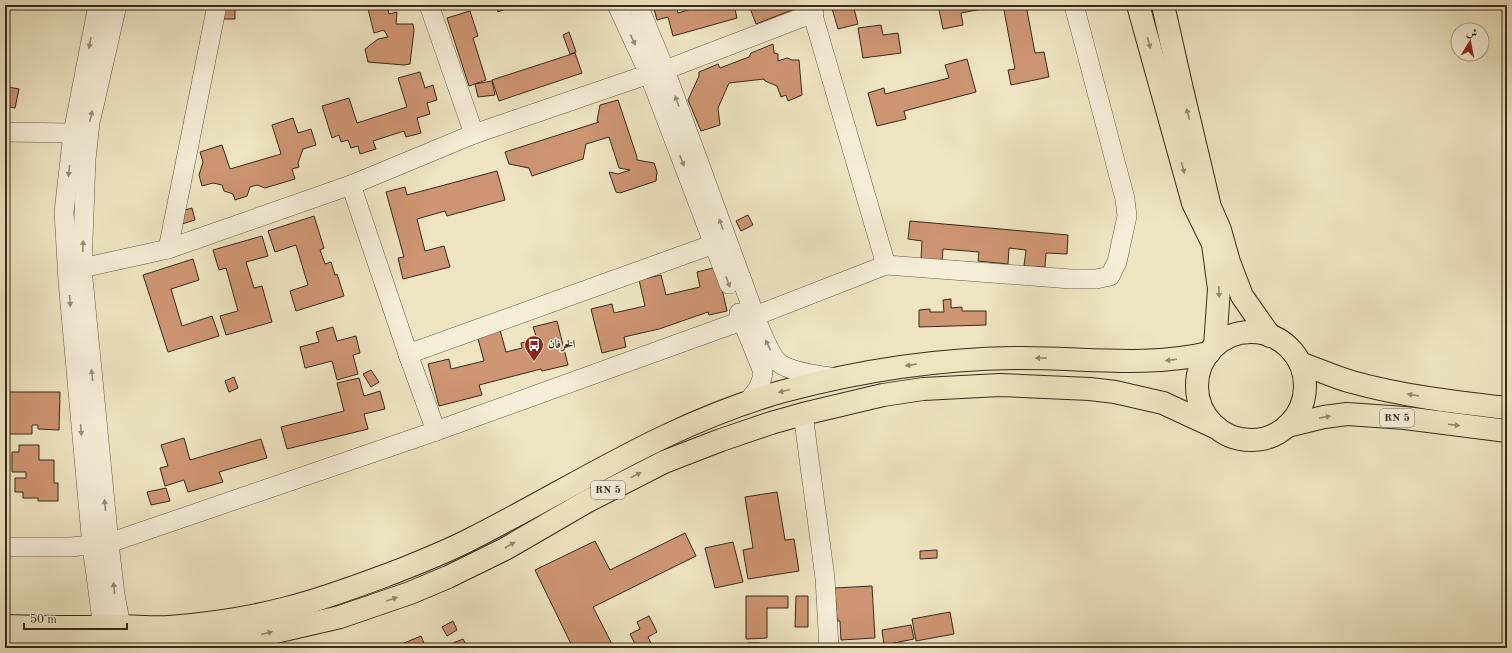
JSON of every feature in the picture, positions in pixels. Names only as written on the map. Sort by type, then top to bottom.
[{"type":"highway","points":[[1138,5],[1193,202],[1213,244],[1219,289],[1212,349]]},
{"type":"highway","points":[[1163,5],[1210,206],[1220,230],[1229,262],[1242,296],[1270,336]]},
{"type":"highway","points":[[1247,333],[1258,333],[1270,336],[1284,344],[1300,363],[1305,380],[1304,397],[1298,413],[1287,426],[1273,435],[1257,440],[1240,439],[1217,428],[1202,408],[1198,392],[1198,376],[1200,368],[1212,349],[1225,339],[1235,335],[1247,333]]},
{"type":"highway","name":"RN 5","points":[[5,626],[146,628],[210,622],[285,609],[410,566],[468,541],[645,445],[710,415],[780,392],[836,378],[920,364],[966,360],[1017,358],[1147,362],[1186,358],[1212,349]]},
{"type":"highway","name":"RN 5","points":[[1300,363],[1331,375],[1377,388],[1434,398],[1507,408]]},
{"type":"highway","name":"RN 5","points":[[5,647],[130,646],[214,643],[258,636],[340,617],[410,593],[448,577],[505,549],[586,502],[664,462],[722,440],[803,414],[883,395],[923,389],[1000,385],[1090,389],[1145,398],[1175,408],[1217,428]]},
{"type":"highway","name":"RN 5","points":[[1287,426],[1324,417],[1347,414],[1405,418],[1507,431]]},
{"type":"street","points":[[98,5],[73,133],[64,212],[68,281],[100,545],[115,596],[112,627]]},
{"type":"street","points":[[100,545],[82,268],[86,159],[90,123],[117,5]]},
{"type":"street","points":[[168,249],[217,5]]},
{"type":"street","points":[[429,5],[474,134]]},
{"type":"street","points":[[617,5],[657,72],[748,319],[763,372],[762,383],[746,403]]},
{"type":"street","points":[[638,5],[657,72],[714,244],[748,319],[778,363],[786,368],[836,378]]},
{"type":"street","points":[[5,547],[100,545],[436,431],[748,319],[886,265],[1071,279],[1096,279],[1110,276],[1117,262],[1126,216],[1125,199],[1074,5]]},
{"type":"street","points":[[82,268],[168,249],[351,185],[474,134],[657,72],[812,9],[886,265]]},
{"type":"street","points":[[5,132],[73,133]]},
{"type":"street","points":[[351,185],[408,354],[436,431]]},
{"type":"street","points":[[408,354],[714,244]]},
{"type":"street","points":[[803,414],[825,578],[828,648]]},
{"type":"building","points":[[293,5],[312,5],[310,9],[293,8]]},
{"type":"building","points":[[367,5],[387,5],[389,14],[397,12],[396,24],[413,24],[414,30],[410,64],[404,65],[368,62],[365,49],[378,39],[388,37],[384,30],[374,33]]},
{"type":"building","points":[[496,5],[516,5],[498,12]]},
{"type":"building","points":[[653,5],[676,5],[678,13],[704,5],[734,5],[737,18],[673,36],[668,17],[657,20]]},
{"type":"building","points":[[759,5],[791,5],[792,10],[756,24],[750,8]]},
{"type":"building","points":[[831,5],[853,5],[858,24],[838,29]]},
{"type":"building","points":[[938,5],[1003,5],[961,13],[963,25],[943,29]]},
{"type":"building","points":[[1003,5],[1026,5],[1035,53],[1044,52],[1049,77],[1011,85],[1008,70],[1015,69]]},
{"type":"building","points":[[235,6],[235,19],[222,19],[222,7]]},
{"type":"building","points":[[470,11],[478,36],[473,38],[486,80],[469,86],[447,18]]},
{"type":"building","points":[[881,25],[883,35],[898,33],[901,53],[863,58],[858,28]]},
{"type":"building","points":[[569,32],[576,52],[570,54],[563,35]]},
{"type":"building","points":[[773,44],[774,53],[778,54],[778,61],[787,58],[799,60],[802,95],[788,101],[786,95],[781,97],[777,86],[765,81],[764,79],[729,83],[718,108],[720,125],[701,131],[688,100],[699,76],[699,72],[718,64],[720,68],[749,57],[751,53]]},
{"type":"building","points":[[575,53],[582,73],[499,101],[492,80]]},
{"type":"building","points":[[967,59],[976,92],[904,111],[906,119],[877,126],[868,93],[884,88],[885,94],[949,78],[945,65]]},
{"type":"building","points":[[420,72],[425,88],[433,85],[437,100],[427,103],[430,114],[417,118],[421,133],[406,137],[404,131],[373,141],[376,149],[360,154],[358,146],[351,148],[348,140],[341,142],[339,135],[332,138],[322,106],[349,98],[357,123],[407,107],[398,78]]},
{"type":"building","points":[[492,81],[495,95],[478,97],[475,84]]},
{"type":"building","points":[[8,87],[19,89],[15,108],[5,106]]},
{"type":"building","points":[[618,100],[637,160],[654,163],[657,172],[656,181],[620,193],[616,192],[609,172],[618,174],[630,170],[619,168],[609,137],[586,144],[583,159],[532,176],[529,168],[509,164],[505,152],[599,122],[597,121],[600,105]]},
{"type":"building","points":[[293,118],[298,133],[311,129],[316,145],[303,149],[298,163],[299,167],[292,169],[295,179],[265,188],[257,185],[250,187],[247,196],[235,200],[233,194],[224,191],[222,185],[213,183],[202,186],[199,175],[203,162],[200,152],[222,145],[230,169],[281,154],[272,125]]},
{"type":"building","points":[[497,171],[505,200],[447,216],[445,211],[417,219],[425,251],[444,246],[450,267],[403,279],[398,258],[404,257],[386,192],[405,187],[407,195]]},
{"type":"building","points":[[192,208],[195,220],[182,224],[178,212]]},
{"type":"building","points":[[748,215],[753,225],[741,231],[736,221]]},
{"type":"building","points":[[314,216],[324,248],[320,250],[325,264],[331,262],[335,275],[337,274],[344,296],[296,311],[290,291],[308,285],[296,245],[275,252],[268,231]]},
{"type":"building","points":[[910,221],[1068,235],[1067,254],[1046,253],[1045,267],[1024,266],[1026,250],[1009,248],[1008,264],[978,261],[979,252],[943,249],[942,261],[921,259],[922,241],[908,239]]},
{"type":"building","points":[[262,236],[268,256],[246,262],[254,288],[262,286],[272,322],[226,335],[220,316],[238,311],[226,268],[219,270],[213,250]]},
{"type":"building","points":[[193,259],[199,280],[171,289],[182,326],[212,316],[219,336],[168,352],[143,275]]},
{"type":"building","points":[[717,267],[727,311],[709,315],[708,312],[659,329],[624,337],[626,347],[602,353],[591,309],[612,304],[614,313],[645,306],[639,280],[661,275],[666,295],[700,287],[697,272]]},
{"type":"building","points":[[951,299],[951,308],[962,307],[962,311],[986,311],[986,325],[919,327],[919,310],[930,309],[930,312],[944,312],[943,300]]},
{"type":"building","points":[[557,321],[568,365],[542,371],[541,369],[479,385],[482,395],[439,406],[428,364],[449,359],[451,369],[484,361],[477,335],[500,330],[506,352],[522,348],[521,343],[537,339],[533,327]]},
{"type":"building","points":[[333,327],[337,341],[356,336],[360,353],[353,355],[358,374],[337,380],[332,361],[305,368],[300,347],[319,342],[316,332]]},
{"type":"building","points":[[371,370],[379,382],[371,387],[363,374]]},
{"type":"building","points":[[234,377],[238,388],[229,392],[225,381]]},
{"type":"building","points":[[359,378],[364,396],[380,391],[385,409],[364,414],[368,429],[287,449],[281,427],[344,411],[337,383]]},
{"type":"building","points":[[5,392],[60,392],[59,430],[38,429],[38,425],[32,425],[32,434],[5,434]]},
{"type":"building","points":[[184,438],[190,460],[261,439],[267,458],[219,472],[223,482],[188,492],[184,480],[165,486],[160,468],[168,466],[161,445]]},
{"type":"building","points":[[19,445],[39,445],[39,460],[54,460],[54,483],[58,483],[58,501],[38,501],[38,498],[23,498],[23,492],[15,492],[15,478],[26,478],[26,472],[12,472],[12,452],[19,452]]},
{"type":"building","points":[[166,488],[170,501],[151,505],[147,492]]},
{"type":"building","points":[[777,492],[785,540],[794,539],[799,571],[748,579],[743,550],[753,548],[745,497]]},
{"type":"building","points":[[685,533],[696,556],[593,607],[614,648],[573,648],[535,570],[595,541],[610,570]]},
{"type":"building","points":[[733,542],[743,582],[715,588],[705,548]]},
{"type":"building","points":[[937,550],[937,558],[920,559],[920,551]]},
{"type":"building","points":[[872,586],[875,638],[841,640],[840,621],[837,621],[835,588]]},
{"type":"building","points":[[746,596],[788,596],[788,608],[767,608],[767,638],[746,639]]},
{"type":"building","points":[[796,596],[808,596],[808,627],[795,627]]},
{"type":"building","points":[[950,612],[954,634],[916,641],[912,619]]},
{"type":"building","points":[[649,616],[657,632],[648,637],[652,645],[645,648],[637,648],[630,634],[640,629],[637,622]]},
{"type":"building","points":[[453,621],[457,630],[447,636],[442,627]]},
{"type":"building","points":[[911,625],[914,639],[884,645],[882,630]]},
{"type":"building","points":[[421,636],[426,648],[392,648]]},
{"type":"building","points":[[463,639],[468,648],[455,648],[453,643]]},
{"type":"building","points":[[748,643],[759,643],[759,648],[748,648]]},
{"type":"place","name":"الخرفان","points":[[534,362]]}]
